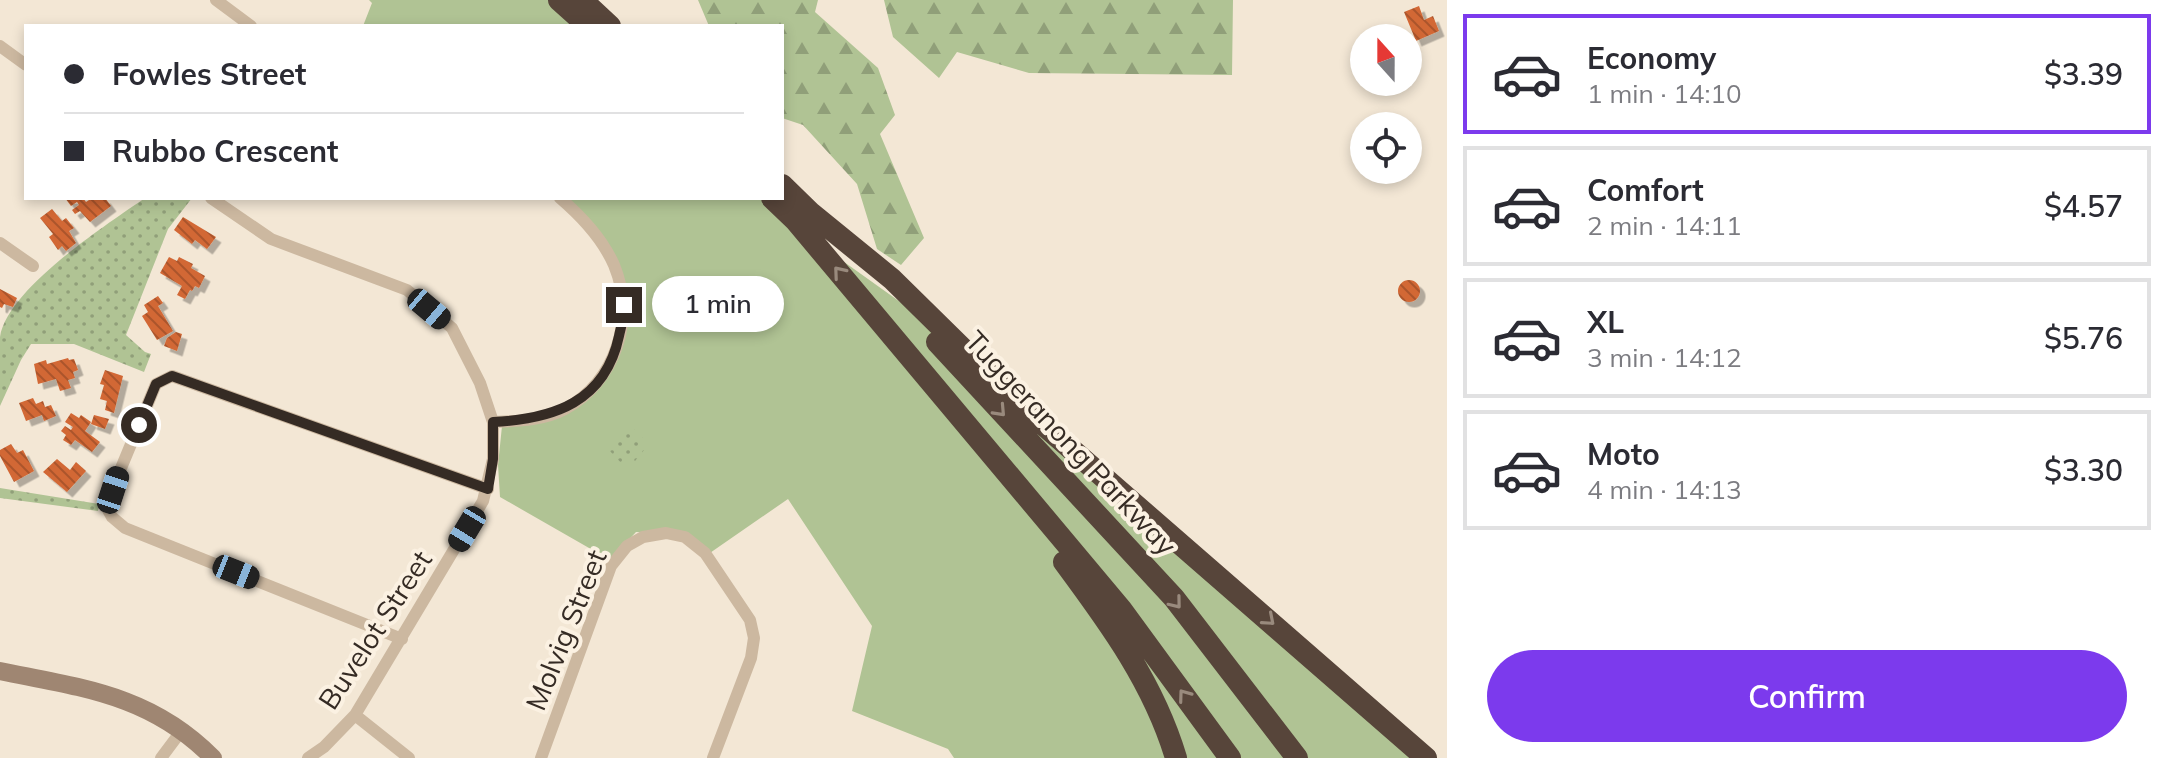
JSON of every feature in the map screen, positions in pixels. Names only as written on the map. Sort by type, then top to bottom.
[{"type":"highway","points":[[559,0],[586,24]]},
{"type":"highway","points":[[582,0],[608,24]]},
{"type":"highway","name":"Tuggeranong Parkway","points":[[784,187],[885,286],[1174,598],[1297,758]]},
{"type":"highway","points":[[774,200],[795,220],[1121,609],[1230,758]]},
{"type":"highway","points":[[811,213],[892,279],[1016,401],[1426,758]]},
{"type":"highway","points":[[889,332],[1066,564],[1135,662],[1166,726],[1176,758]]},
{"type":"street","points":[[216,0],[248,24]]},
{"type":"street","points":[[0,46],[24,64]]},
{"type":"street","name":"Buvelot Street","points":[[214,200],[271,239],[407,290],[452,328],[480,383],[493,422],[493,459],[483,501],[355,715],[324,747],[308,758]]},
{"type":"street","points":[[493,422],[528,420],[564,409],[601,381],[616,350],[625,309],[613,265],[583,218],[562,200]]},
{"type":"street","points":[[0,243],[33,266]]},
{"type":"street","points":[[402,639],[125,528],[112,517],[107,508],[156,384],[172,376],[488,489]]},
{"type":"street","name":"Molvig Street","points":[[541,758],[611,566],[634,541],[666,533],[685,537],[705,553],[753,628],[751,658],[713,758]]},
{"type":"street","points":[[0,671],[129,701],[157,713],[182,730],[213,758]]},
{"type":"street","points":[[355,715],[409,758]]},
{"type":"street","points":[[161,758],[182,730]]},
{"type":"green space","points":[[369,0],[548,0],[574,24],[364,24],[372,3]]},
{"type":"green space","points":[[698,0],[818,0],[815,12],[878,68],[895,115],[880,134],[924,238],[901,265],[877,249],[857,184],[803,125],[784,119],[784,24],[708,24]]},
{"type":"green space","points":[[884,0],[1233,0],[1232,75],[1029,73],[957,52],[939,78],[893,37]]},
{"type":"green space","points":[[142,200],[190,200],[168,229],[126,335],[151,354],[144,372],[74,344],[31,344],[0,406],[0,337],[7,318],[39,279]]},
{"type":"green space","points":[[568,200],[765,200],[798,229],[931,324],[1417,758],[954,758],[948,749],[852,711],[872,626],[788,499],[707,555],[670,533],[636,532],[610,560],[500,497],[498,465],[502,426],[566,412],[620,351],[616,264]]},
{"type":"green space","points":[[630,425],[649,444],[635,461],[630,458],[623,465],[608,449]]},
{"type":"green space","points":[[0,488],[99,504],[98,511],[0,498]]},
{"type":"building","points":[[1419,6],[1424,20],[1433,16],[1439,31],[1422,38],[1422,24],[1409,24],[1404,12]]},
{"type":"building","points":[[66,200],[106,200],[111,206],[90,222],[80,211],[75,214],[72,210],[79,205],[77,202],[71,206]]},
{"type":"building","points":[[52,209],[62,221],[66,218],[74,228],[69,231],[76,243],[66,251],[62,246],[58,250],[49,237],[53,234],[40,218]]},
{"type":"building","points":[[183,217],[216,237],[207,249],[195,240],[192,244],[174,230]]},
{"type":"building","points":[[169,257],[177,261],[179,257],[193,264],[191,268],[205,276],[199,288],[195,286],[185,299],[177,295],[182,286],[160,273]]},
{"type":"building","points":[[1409,280],[1420,291],[1409,302],[1398,291]]},
{"type":"building","points":[[0,289],[17,298],[13,307],[4,304],[0,307]]},
{"type":"building","points":[[158,296],[163,303],[158,306],[173,331],[157,340],[142,316],[148,312],[144,305]]},
{"type":"building","points":[[176,332],[182,334],[177,351],[164,346],[167,338]]},
{"type":"building","points":[[74,359],[78,370],[73,372],[75,378],[68,380],[71,388],[60,391],[56,379],[38,384],[34,364]]},
{"type":"building","points":[[105,370],[123,376],[114,413],[105,410],[107,401],[100,399],[104,385],[100,384]]},
{"type":"building","points":[[33,398],[36,404],[43,401],[45,407],[51,405],[56,416],[44,421],[42,415],[26,421],[19,403]]},
{"type":"building","points":[[71,413],[91,422],[85,431],[100,442],[92,452],[75,440],[71,445],[63,440],[66,435],[61,431],[65,426],[71,430],[73,427],[65,422]]},
{"type":"building","points":[[94,415],[109,419],[105,429],[91,424]]},
{"type":"building","points":[[11,444],[17,453],[23,450],[34,471],[14,482],[0,456],[0,450]]},
{"type":"building","points":[[57,459],[70,470],[76,462],[86,471],[67,492],[43,472]]},
{"type":"route","points":[[139,425],[156,384],[172,376],[488,489],[493,459],[493,422],[528,420],[564,409],[601,381],[616,350],[624,305]]}]
